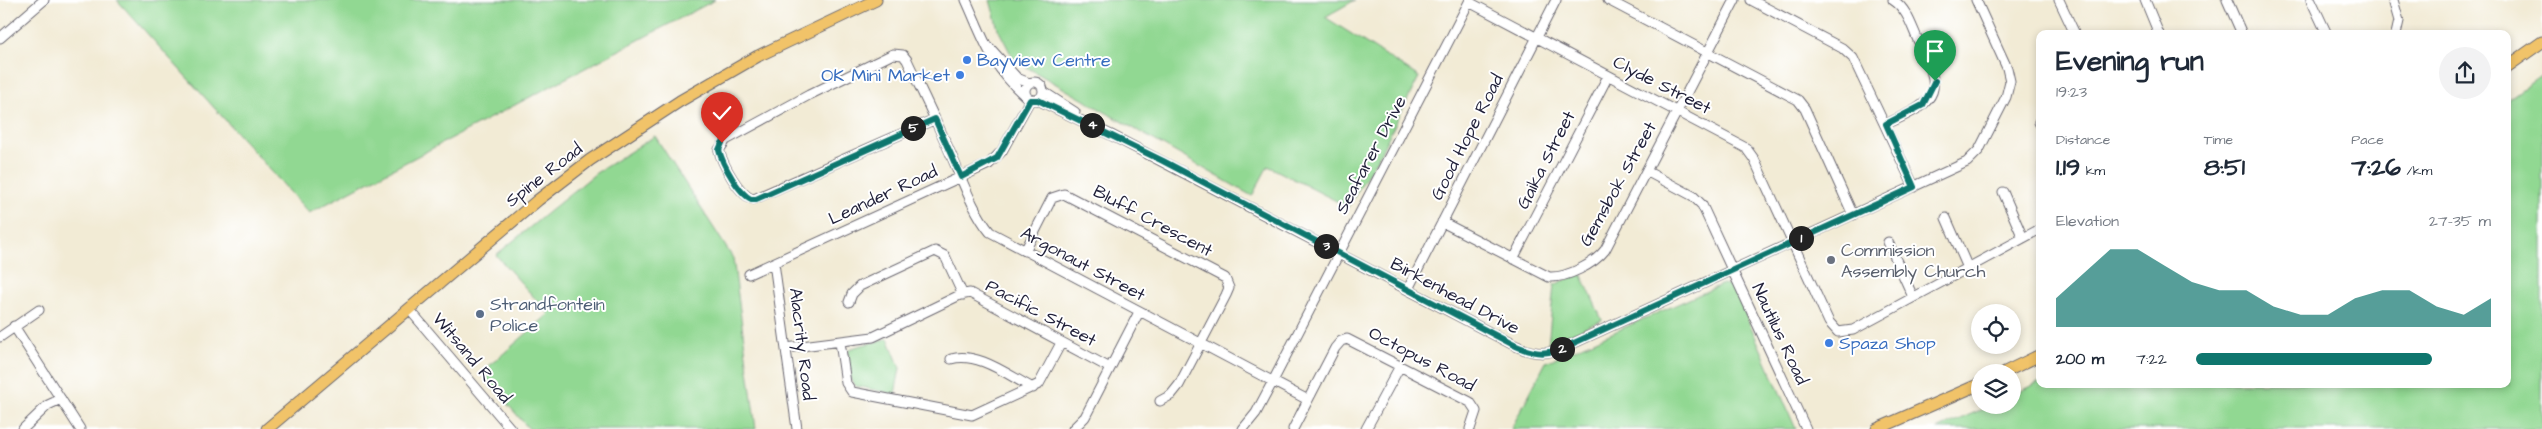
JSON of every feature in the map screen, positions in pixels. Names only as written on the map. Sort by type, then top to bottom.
[{"type":"main road","name":"Spine Road","points":[[268,429],[564,179],[630,133],[758,56],[876,0]]},
{"type":"main road","points":[[2511,64],[2542,42]]},
{"type":"main road","points":[[2021,364],[2036,357]]},
{"type":"main road","points":[[1877,429],[1971,388]]},
{"type":"street","points":[[0,38],[44,0]]},
{"type":"street","name":"Birkenhead Drive","points":[[966,0],[992,59],[1000,72],[1034,97],[1111,135],[1519,347],[1543,354],[1563,348],[1967,162],[1974,156],[2010,89],[2007,68],[1976,0]]},
{"type":"street","name":"Good Hope Road","points":[[1408,289],[1556,0]]},
{"type":"street","points":[[1608,0],[1793,97],[1801,103],[1853,214]]},
{"type":"street","name":"Gemsbok Street","points":[[1442,222],[1542,274],[1555,277],[1594,261],[1605,250],[1735,0]]},
{"type":"street","points":[[1751,0],[1848,53],[1857,64],[1914,187]]},
{"type":"street","points":[[1886,124],[1923,105],[1935,81],[1932,69],[1905,12],[1892,0]]},
{"type":"street","points":[[2059,0],[2073,30]]},
{"type":"street","points":[[2145,0],[2157,30]]},
{"type":"street","points":[[2227,0],[2240,30]]},
{"type":"street","points":[[2311,0],[2324,30]]},
{"type":"street","points":[[2392,0],[2399,22],[2397,30]]},
{"type":"street","name":"Clyde Street","points":[[1470,1],[1536,38],[1742,145],[1750,153],[1829,322],[1838,332],[1853,330],[1912,297]]},
{"type":"street","name":"Seafarer Drive","points":[[1243,429],[1256,413],[1273,382],[1338,253],[1470,1]]},
{"type":"street","name":"Birkenhead Drive","points":[[985,42],[1017,78],[1029,83],[1038,82],[1042,86],[1034,97]]},
{"type":"street","name":"Argonaut Street","points":[[935,119],[754,200],[744,195],[722,161],[719,150],[726,140],[809,95],[892,54],[903,55],[907,60],[935,119],[961,177],[990,232],[1308,400]]},
{"type":"street","name":"Gaika Street","points":[[1513,259],[1608,76]]},
{"type":"street","name":"Leander Road","points":[[749,274],[961,177],[997,158],[1034,97],[1024,90],[1029,83]]},
{"type":"street","name":"Nautilus Road","points":[[1646,171],[1698,200],[1806,429]]},
{"type":"street","points":[[2003,192],[2023,238]]},
{"type":"street","name":"Bluff Crescent","points":[[1025,251],[1052,198],[1064,194],[1223,276],[1228,284],[1226,295],[1200,344]]},
{"type":"street","points":[[1946,218],[1968,268]]},
{"type":"street","points":[[1888,242],[1912,297],[2036,231]]},
{"type":"street","points":[[849,302],[852,294],[860,286],[935,251],[945,256],[963,295]]},
{"type":"street","name":"Alacrity Road","points":[[774,263],[797,429]]},
{"type":"street","name":"Pacific Street","points":[[786,348],[873,337],[963,295],[974,295],[1110,368]]},
{"type":"street","name":"Witsand Road","points":[[409,309],[511,429]]},
{"type":"street","points":[[1,333],[39,310]]},
{"type":"street","points":[[1073,429],[1085,417],[1139,312]]},
{"type":"street","points":[[14,326],[80,429]]},
{"type":"street","name":"Octopus Road","points":[[1293,429],[1335,348],[1344,340],[1351,340],[1470,402],[1475,408],[1476,416],[1470,429]]},
{"type":"street","points":[[840,342],[846,383],[852,392],[967,416],[1032,388],[1043,378],[1061,343]]},
{"type":"street","points":[[1160,401],[1171,395],[1179,386],[1200,344]]},
{"type":"street","points":[[951,359],[959,357],[975,359],[1032,388]]},
{"type":"street","points":[[1366,429],[1400,366]]},
{"type":"street","points":[[23,429],[48,405],[61,399]]},
{"type":"green space","points":[[117,0],[715,0],[309,213]]},
{"type":"green space","points":[[990,0],[1355,0],[1325,17],[1419,77],[1380,154],[1348,207],[1268,166],[1252,196],[1014,60],[998,29]]},
{"type":"green space","points":[[2542,75],[2542,429],[1937,429],[1971,414],[2021,414],[2021,391],[2036,384],[2036,388],[2511,388],[2511,97]]},
{"type":"green space","points":[[655,136],[733,258],[756,429],[529,429],[481,373],[549,314],[496,255],[596,173]]},
{"type":"green space","points":[[1581,273],[1602,320],[1548,345],[1554,285]]},
{"type":"green space","points":[[1723,284],[1733,286],[1796,429],[1511,429],[1546,362]]},
{"type":"green space","points":[[888,338],[900,368],[895,394],[856,386],[851,381],[848,351]]},
{"type":"place","name":"Bayview Centre","points":[[967,60]]},
{"type":"place","name":"OK Mini Market","points":[[960,75]]},
{"type":"place","name":"Commission Assembly Church","points":[[1831,260]]},
{"type":"place","name":"Strandfontein Police","points":[[480,314]]},
{"type":"place","name":"Spaza Shop","points":[[1829,343]]},
{"type":"route","points":[[722,143],[719,150],[722,161],[744,195],[754,200],[853,154],[935,119],[961,177],[989,164],[997,158],[1030,100],[1038,100],[1163,161],[1512,344],[1525,350],[1543,354],[1563,348],[1914,187],[1886,124],[1923,105],[1934,87],[1935,81]]}]
